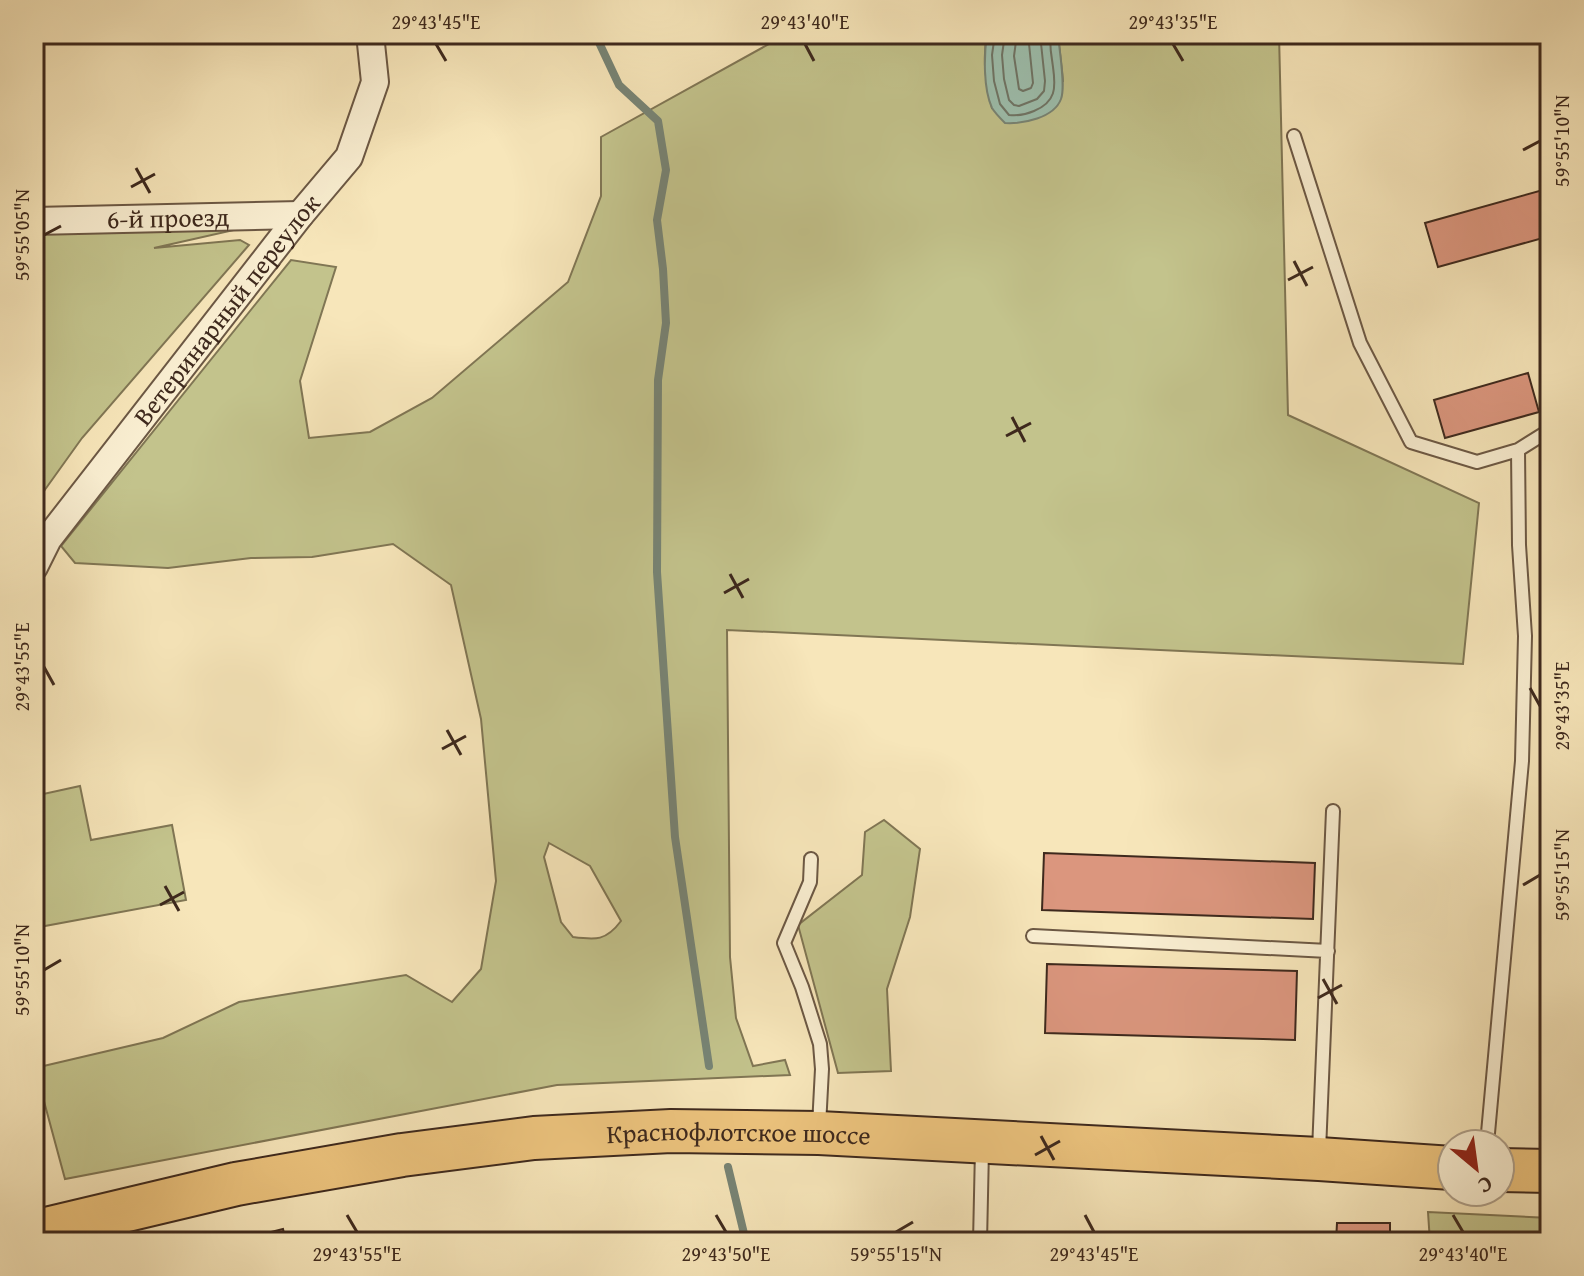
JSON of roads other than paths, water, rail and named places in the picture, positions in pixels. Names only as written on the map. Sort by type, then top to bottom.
[{"type":"main road","name":"Краснофлотское шоссе","points":[[34,1232],[236,1184],[402,1155],[534,1138],[671,1131],[819,1133],[1436,1167]]},
{"type":"main road","points":[[1516,1170],[1550,1171]]},
{"type":"street","name":"Ветеринарный переулок","points":[[34,567],[48,539],[300,215],[349,157],[375,82],[370,34]]},
{"type":"street","name":"6-й проезд","points":[[34,221],[300,215]]},
{"type":"lane","points":[[1294,136],[1360,343],[1411,442],[1477,462],[1518,450],[1550,430]]},
{"type":"lane","points":[[1488,1128],[1522,761],[1525,636],[1519,545],[1518,450]]},
{"type":"lane","points":[[1319,1159],[1333,811]]},
{"type":"lane","points":[[811,859],[810,882],[784,943],[820,1044],[819,1133]]},
{"type":"lane","points":[[1033,936],[1328,951]]},
{"type":"lane","points":[[980,1242],[982,1142]]},
{"type":"water","points":[[987,34],[1058,34],[1062,93],[1052,111],[1029,121],[1012,123],[1005,123],[996,114],[989,100],[986,81]]},
{"type":"waterway","points":[[595,34],[619,85],[658,121],[666,170],[657,220],[666,323],[658,380],[657,572],[675,837],[709,1066]]},
{"type":"waterway","points":[[728,1167],[746,1242]]}]
